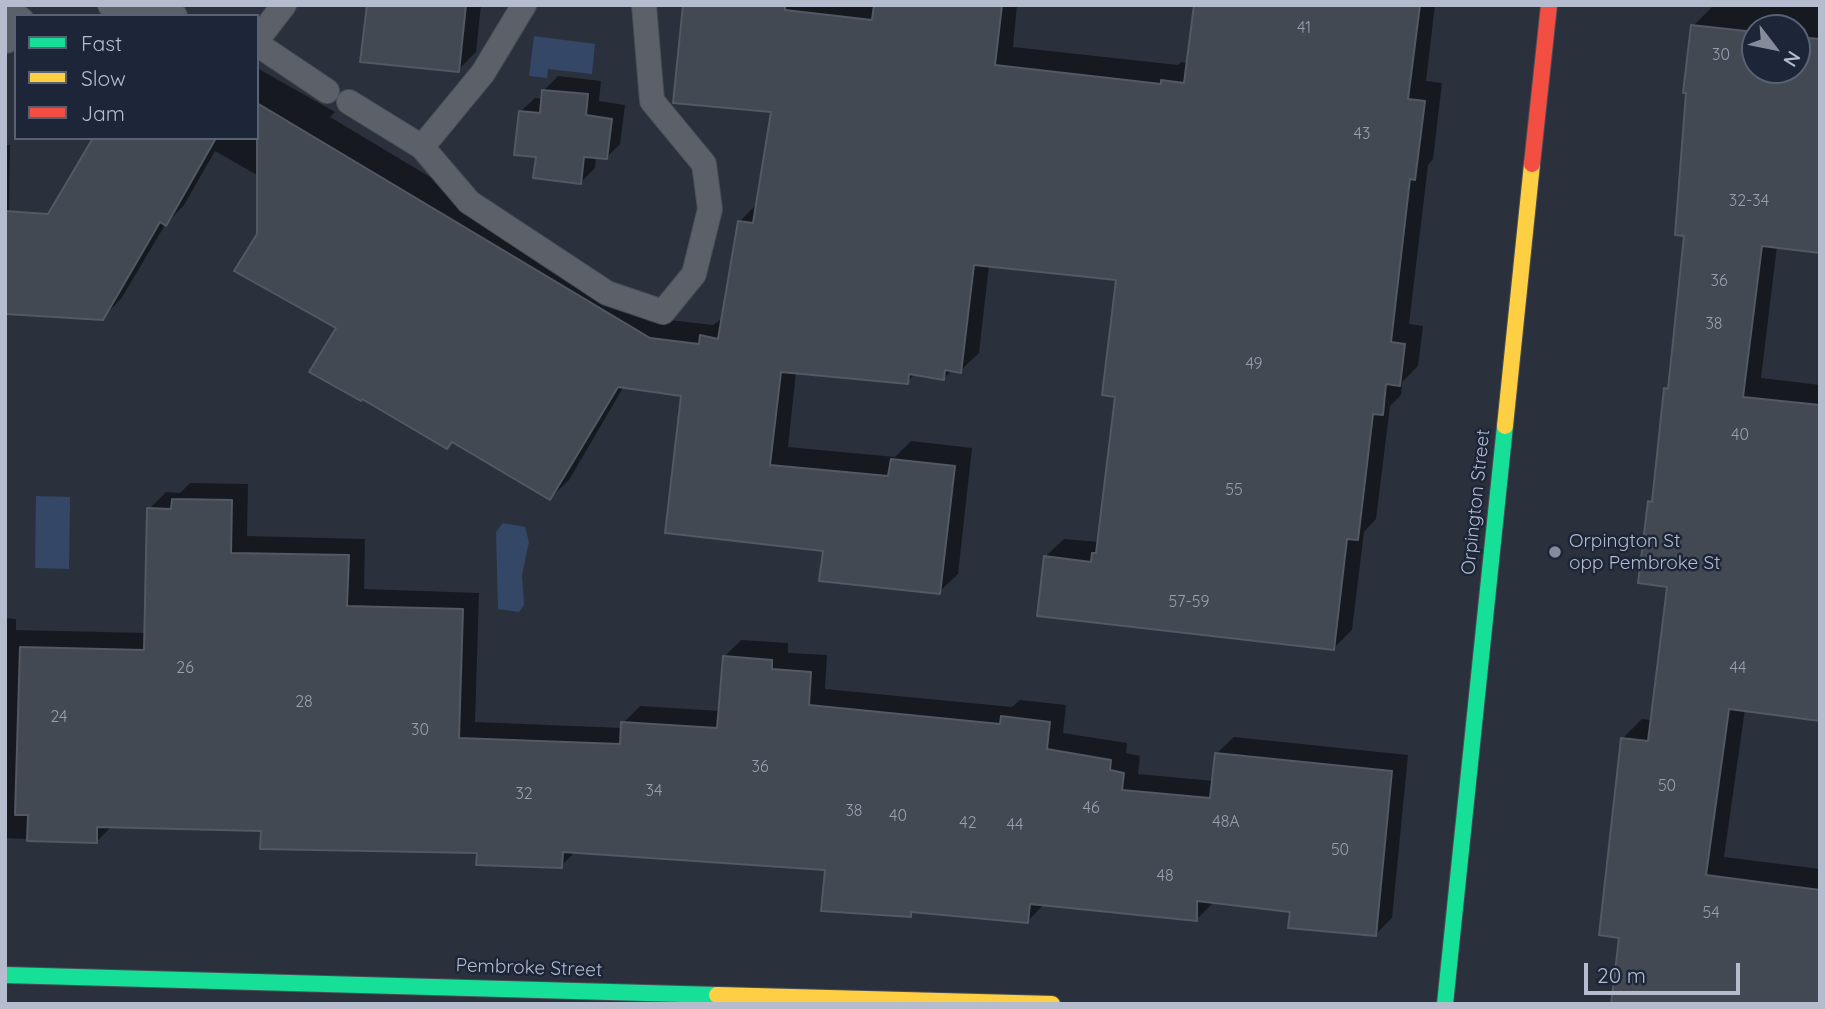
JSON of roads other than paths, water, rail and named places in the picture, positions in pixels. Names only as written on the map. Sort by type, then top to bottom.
[{"type":"street","name":"Orpington Street","points":[[1445,1004],[1549,5]]},
{"type":"street","name":"Pembroke Street","points":[[5,975],[1052,1004]]},
{"type":"lane","points":[[110,5],[163,14]]},
{"type":"lane","points":[[259,39],[284,5]]},
{"type":"lane","points":[[422,148],[483,73],[524,5]]},
{"type":"lane","points":[[259,43],[422,148],[469,202],[607,293],[663,312],[694,274],[710,209],[704,164],[652,101],[638,6]]},
{"type":"water","points":[[534,36],[595,44],[592,74],[548,69],[547,78],[529,76]]},
{"type":"water","points":[[36,496],[70,497],[69,569],[35,568]]},
{"type":"water","points":[[503,523],[525,527],[529,542],[522,575],[524,605],[519,612],[498,609],[496,532]]},
{"type":"place","name":"Orpington St opp Pembroke St","points":[[1555,552]]}]
